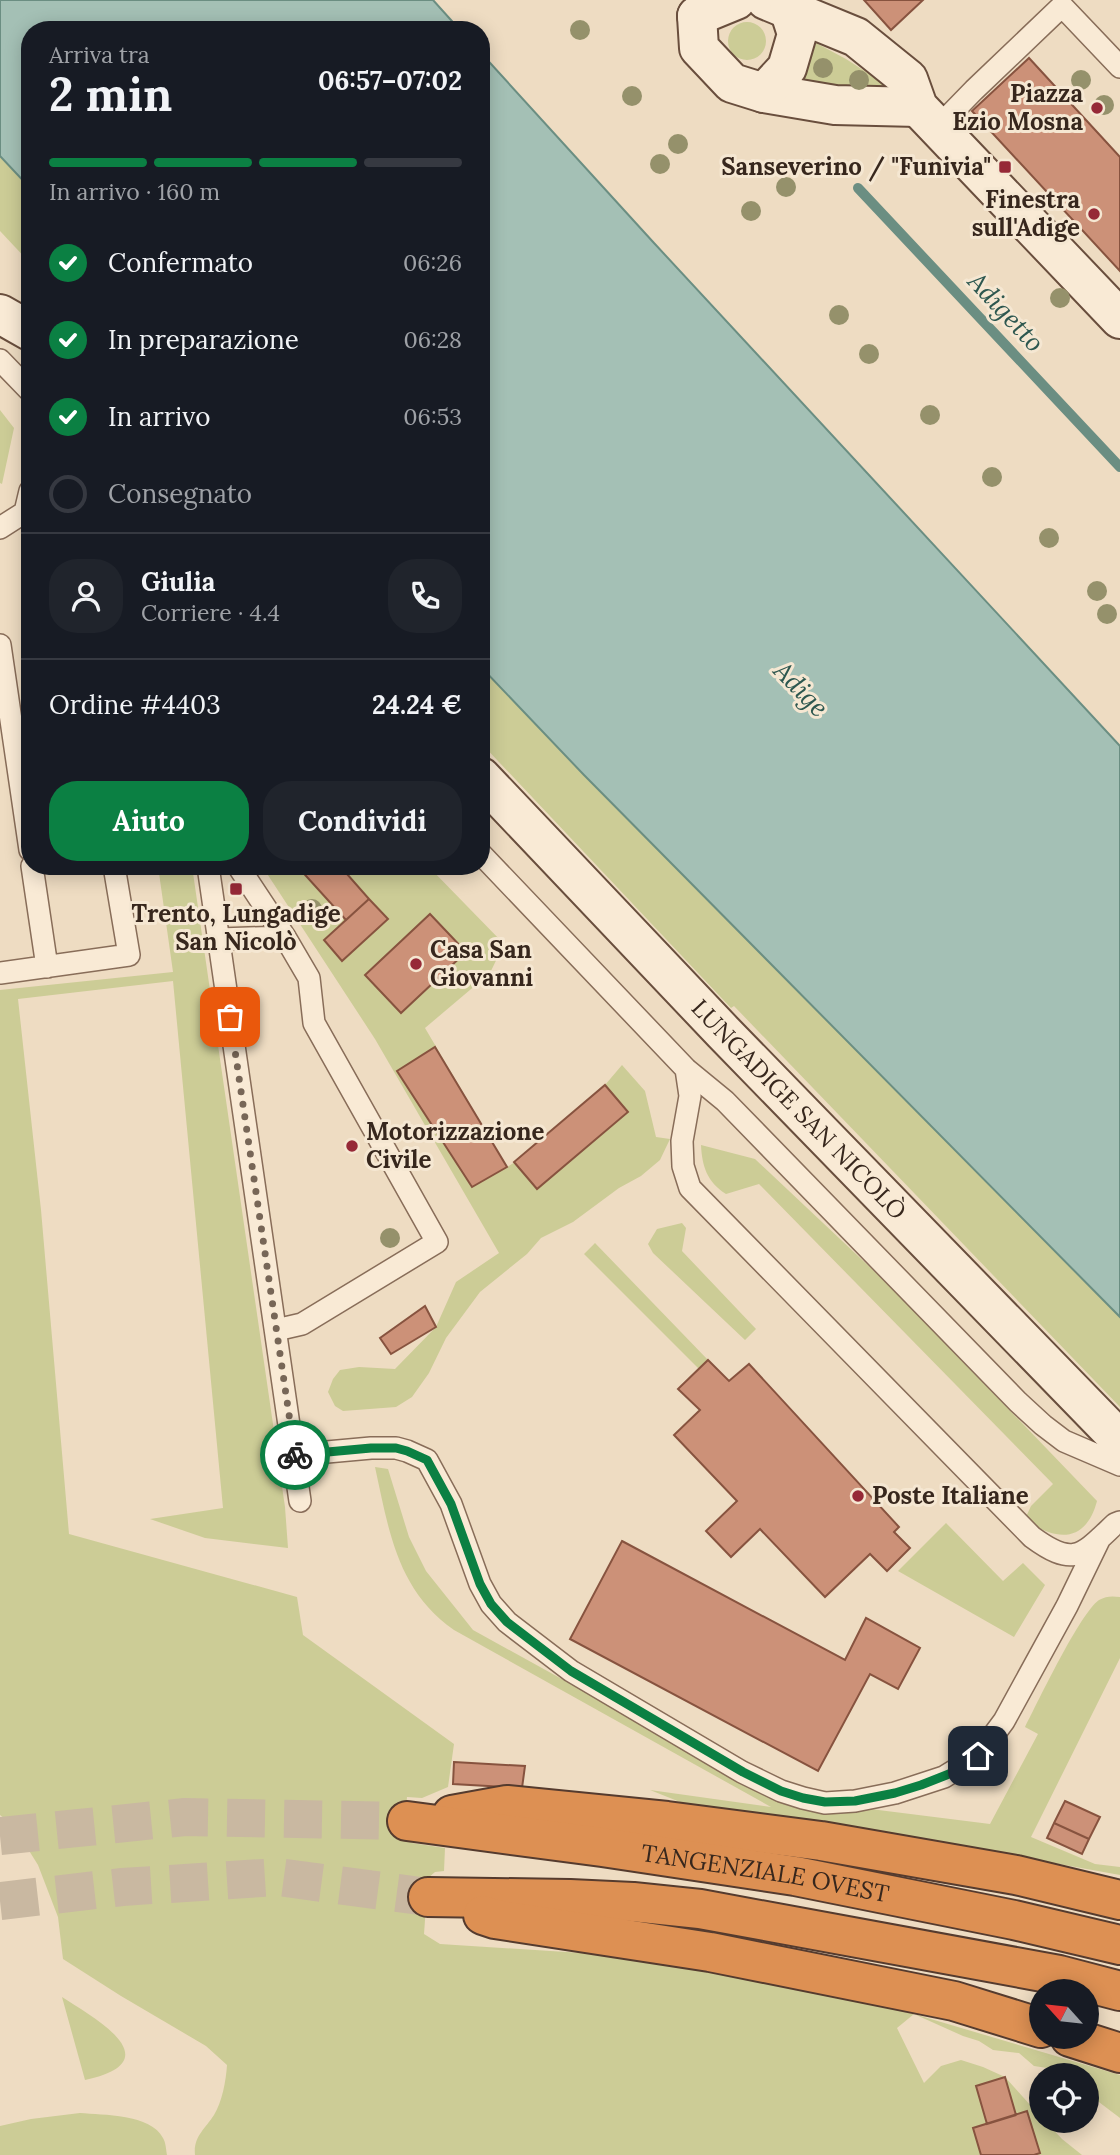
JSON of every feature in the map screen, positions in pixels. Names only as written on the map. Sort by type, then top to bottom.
[{"type":"highway","name":"TANGENZIALE OVEST","points":[[1120,1900],[1016,1875],[951,1863],[821,1841],[667,1821],[507,1805],[411,1821],[794,1876],[1014,1920],[1120,1945]]},
{"type":"highway","name":"TANGENZIALE OVEST","points":[[1029,2024],[954,2000],[710,1952],[495,1919],[431,1897],[570,1899],[700,1909],[1074,1979]]},
{"type":"highway","name":"TANGENZIALE OVEST","points":[[1099,1985],[1120,1991]]},
{"type":"highway","points":[[1099,2046],[1120,2053]]},
{"type":"main road","points":[[736,0],[684,8],[699,48],[732,83],[764,93],[928,117]]},
{"type":"main road","points":[[764,93],[787,68],[797,34],[778,4]]},
{"type":"main road","points":[[778,4],[856,37],[908,79],[928,117],[1120,319]]},
{"type":"main road","points":[[0,314],[21,326]]},
{"type":"main road","name":"LUNGADIGE SAN NICOLÒ","points":[[490,786],[723,1032],[1120,1440]]},
{"type":"lane","points":[[928,117],[974,90],[1066,3],[1120,67]]},
{"type":"lane","points":[[0,360],[21,382]]},
{"type":"lane","points":[[0,528],[21,512]]},
{"type":"lane","points":[[0,647],[21,789]]},
{"type":"lane","points":[[490,863],[686,1069],[725,1101],[1018,1402],[1064,1441],[1120,1465]]},
{"type":"lane","points":[[33,875],[47,967]]},
{"type":"lane","points":[[0,973],[129,955],[116,875]]},
{"type":"lane","points":[[209,875],[300,1501]]},
{"type":"lane","points":[[244,875],[309,978],[314,1023],[437,1242],[302,1324],[276,1330]]},
{"type":"lane","points":[[219,939],[285,937]]},
{"type":"lane","points":[[686,1069],[690,1096],[682,1141],[683,1166],[690,1188],[1032,1537],[1056,1553],[1069,1556],[1084,1552],[1120,1522]]},
{"type":"lane","points":[[294,1455],[396,1448],[427,1460],[451,1504],[480,1584],[491,1604],[507,1622],[571,1671],[743,1772],[781,1791],[825,1802],[855,1801],[908,1789],[944,1777],[978,1756],[1004,1721],[1067,1606],[1100,1538]]},
{"type":"green space","points":[[747,22],[761,27],[766,41],[761,55],[747,60],[733,55],[728,41],[733,27]]},
{"type":"green space","points":[[816,43],[846,59],[894,90],[803,83]]},
{"type":"green space","points":[[0,156],[21,178],[21,253],[0,231]]},
{"type":"green space","points":[[0,410],[14,428],[2,484],[0,483]]},
{"type":"green space","points":[[490,676],[1120,1317],[1120,1407],[734,1006],[731,1008],[490,753]]},
{"type":"green space","points":[[159,875],[193,875],[285,1507],[288,1548],[205,1538],[150,1519],[223,1508],[173,981],[18,999],[41,1210],[69,1534],[297,1597],[303,1635],[454,1744],[448,1787],[422,1798],[407,1797],[404,1831],[412,1843],[445,1848],[444,1871],[435,1872],[428,1878],[424,1934],[440,1944],[582,1953],[739,1973],[914,2014],[897,2028],[924,2083],[941,2066],[961,2060],[1005,2077],[1029,2104],[1029,2133],[1056,2133],[1082,2155],[195,2155],[198,2138],[219,2104],[227,2065],[206,2046],[63,1959],[58,1917],[38,1865],[13,1825],[0,1815],[0,990],[173,972]]},
{"type":"green space","points":[[268,875],[305,875],[346,920],[324,940],[342,961],[388,919],[348,875],[437,875],[504,944],[490,973],[425,1028],[507,1167],[605,1085],[622,1065],[645,1091],[656,1137],[670,1139],[660,1160],[641,1176],[619,1188],[573,1222],[541,1238],[527,1254],[480,1292],[446,1338],[429,1373],[412,1397],[396,1407],[343,1411],[335,1406],[328,1392],[340,1370],[359,1367],[395,1369],[436,1327],[456,1282],[499,1253],[375,1039]]},
{"type":"green space","points":[[701,1145],[755,1159],[891,1287],[1097,1501],[1085,1525],[1078,1531],[1059,1534],[1048,1532],[1025,1519],[1031,1506],[1053,1484],[759,1184],[726,1194],[714,1184],[704,1167]]},
{"type":"green space","points":[[682,1223],[686,1228],[682,1251],[756,1329],[745,1340],[653,1253],[648,1244],[657,1229]]},
{"type":"green space","points":[[595,1243],[708,1360],[699,1369],[584,1254]]},
{"type":"green space","points":[[375,1467],[388,1469],[409,1537],[426,1571],[473,1630],[775,1797],[990,1824],[1038,1734],[1025,1727],[1071,1639],[1099,1600],[1120,1597],[1120,1658],[1031,1837],[1095,1864],[1120,1867],[1120,1875],[987,1851],[725,1811],[680,1802],[650,1790],[771,1807],[454,1630],[435,1614],[420,1597],[398,1558]]},
{"type":"green space","points":[[946,1523],[1003,1581],[1023,1563],[1045,1585],[1014,1637],[898,1571]]},
{"type":"green space","points":[[62,1997],[107,2028],[119,2040],[125,2051],[123,2062],[110,2072],[85,2080]]},
{"type":"green space","points":[[914,2014],[1079,2063],[1031,2063],[1019,2053],[993,2050],[979,2041]]},
{"type":"green space","points":[[1099,2069],[1120,2075],[1120,2118],[1099,2102]]},
{"type":"green space","points":[[80,2113],[126,2117],[148,2124],[163,2138],[167,2155],[0,2155],[0,2126]]},
{"type":"water","points":[[0,0],[433,0],[452,21],[21,21],[21,178],[0,156]]},
{"type":"water","name":"Adige","points":[[490,63],[1120,746],[1120,1317],[490,676]]},
{"type":"building","points":[[864,0],[923,0],[891,30]]},
{"type":"building","name":"Finestra sull'Adige","points":[[1029,58],[1120,157],[1120,271],[972,111]]},
{"type":"building","points":[[305,875],[348,875],[369,899],[346,920]]},
{"type":"building","points":[[369,899],[388,919],[342,961],[324,940]]},
{"type":"building","name":"Casa San Giovanni","points":[[430,914],[466,952],[401,1013],[365,975]]},
{"type":"building","points":[[435,1047],[507,1167],[472,1187],[397,1071]]},
{"type":"building","points":[[605,1085],[628,1112],[537,1189],[514,1162]]},
{"type":"building","points":[[425,1306],[436,1327],[391,1354],[380,1338]]},
{"type":"building","points":[[708,1360],[729,1381],[749,1364],[899,1527],[894,1532],[910,1548],[887,1571],[870,1554],[825,1597],[760,1529],[731,1557],[706,1531],[737,1501],[674,1435],[700,1410],[678,1389]]},
{"type":"building","points":[[622,1541],[845,1660],[866,1618],[920,1648],[898,1689],[870,1674],[818,1771],[570,1639]]},
{"type":"building","points":[[454,1762],[525,1766],[522,1788],[453,1784]]},
{"type":"building","points":[[1065,1801],[1100,1817],[1089,1839],[1054,1823]]},
{"type":"building","points":[[1054,1823],[1089,1839],[1082,1854],[1047,1838]]},
{"type":"building","points":[[1005,2077],[1016,2115],[987,2124],[976,2086]]},
{"type":"building","points":[[1027,2111],[1029,2133],[1034,2133],[1040,2153],[981,2155],[973,2128]]},
{"type":"waterway","name":"Adigetto","points":[[858,188],[1120,467]]},
{"type":"tunnel","points":[[0,1836],[185,1817],[407,1821]]},
{"type":"tunnel","points":[[0,1901],[122,1887],[278,1877],[428,1897]]},
{"type":"way so far","points":[[230,1017],[295,1455]]},
{"type":"place","name":"Piazza Ezio Mosna","points":[[1097,108]]},
{"type":"place","name":"Sanseverino / \"Funivia\"","points":[[1005,167]]},
{"type":"place","name":"Finestra sull'Adige","points":[[1094,214]]},
{"type":"place","name":"Trento, Lungadige San Nicolò","points":[[236,889]]},
{"type":"place","name":"Casa San Giovanni","points":[[416,964]]},
{"type":"place","name":"Motorizzazione Civile","points":[[352,1146]]},
{"type":"place","name":"Poste Italiane","points":[[858,1496]]},
{"type":"route","points":[[295,1455],[396,1448],[427,1460],[451,1504],[480,1584],[491,1604],[507,1622],[571,1671],[743,1772],[781,1791],[825,1802],[855,1801],[921,1785],[949,1774],[978,1756]]}]
